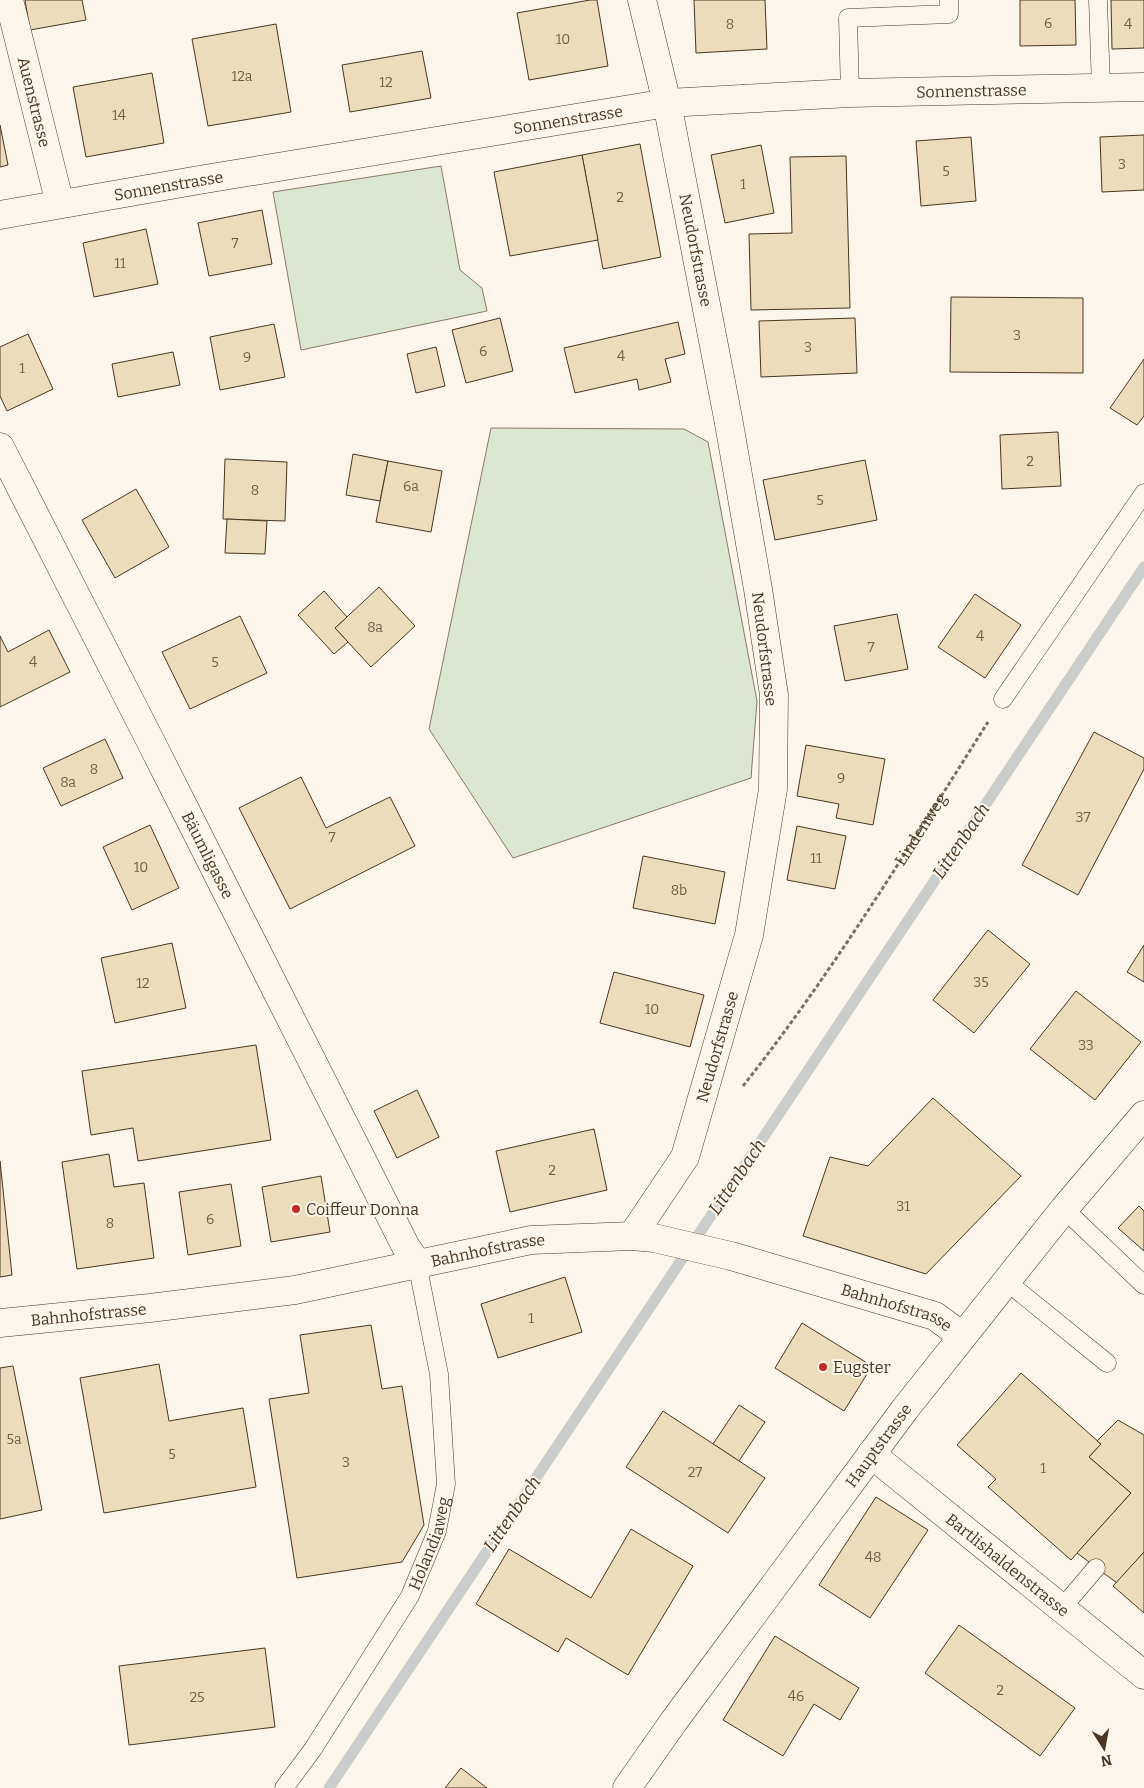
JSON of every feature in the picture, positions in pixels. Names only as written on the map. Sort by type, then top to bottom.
[{"type":"street","name":"Auenstrasse","points":[[9,0],[60,204]]},
{"type":"street","name":"Neudorfstrasse","points":[[642,0],[667,104],[728,418],[758,589],[774,695],[773,789],[749,934],[686,1158],[643,1237]]},
{"type":"street","name":"Sonnenstrasse","points":[[0,215],[667,104],[850,93],[1144,87]]},
{"type":"street","name":"Bäumligasse","points":[[0,446],[406,1247],[417,1263]]},
{"type":"street","name":"Hauptstrasse","points":[[627,1788],[871,1454],[1006,1281],[1144,1115]]},
{"type":"street","name":"Bahnhofstrasse","points":[[0,1323],[150,1308],[295,1290],[531,1240],[643,1237],[731,1256],[935,1316],[962,1336]]},
{"type":"street","name":"Bartlishaldenstrasse","points":[[871,1454],[1144,1675]]},
{"type":"lane","points":[[850,93],[848,18],[949,14],[949,0]]},
{"type":"lane","points":[[1098,0],[1101,88]]},
{"type":"lane","points":[[1003,698],[1144,493]]},
{"type":"lane","points":[[1064,1209],[1144,1285]]},
{"type":"lane","name":"Holandiaweg","points":[[284,1788],[313,1749],[410,1596],[437,1531],[446,1484],[440,1374],[417,1263]]},
{"type":"lane","points":[[1006,1281],[1108,1363]]},
{"type":"lane","points":[[1061,1609],[1096,1568]]},
{"type":"path","name":"Lindenweg","points":[[739,1091],[774,1046],[869,909],[1003,698]]},
{"type":"green space","points":[[441,166],[460,270],[482,288],[487,311],[301,350],[273,192]]},
{"type":"green space","points":[[491,428],[684,429],[708,442],[757,701],[751,778],[513,858],[429,729]]},
{"type":"building","points":[[25,0],[82,0],[86,20],[30,30]]},
{"type":"building","points":[[597,0],[608,66],[529,80],[517,13]]},
{"type":"building","points":[[694,0],[765,0],[767,49],[696,53]]},
{"type":"building","points":[[1020,0],[1075,0],[1076,45],[1020,46]]},
{"type":"building","points":[[1111,0],[1144,0],[1144,48],[1112,49]]},
{"type":"building","points":[[276,24],[291,112],[208,126],[192,39]]},
{"type":"building","points":[[422,51],[431,98],[350,112],[342,65]]},
{"type":"building","points":[[152,73],[164,143],[86,157],[73,87]]},
{"type":"building","points":[[0,125],[8,165],[0,167]]},
{"type":"building","points":[[1144,135],[1144,190],[1102,192],[1100,137]]},
{"type":"building","points":[[971,137],[976,201],[921,206],[916,141]]},
{"type":"building","points":[[640,144],[661,257],[603,269],[582,155]]},
{"type":"building","points":[[761,145],[774,213],[725,223],[711,155]]},
{"type":"building","points":[[582,155],[598,240],[510,256],[494,172]]},
{"type":"building","points":[[846,156],[850,308],[751,310],[749,234],[792,233],[790,157]]},
{"type":"building","points":[[262,210],[272,264],[209,276],[198,223]]},
{"type":"building","points":[[146,229],[158,284],[94,297],[83,243]]},
{"type":"building","points":[[951,297],[1083,298],[1083,373],[950,372]]},
{"type":"building","points":[[500,318],[513,371],[466,383],[452,330]]},
{"type":"building","points":[[855,318],[857,373],[761,377],[759,321]]},
{"type":"building","points":[[678,322],[685,354],[665,359],[671,382],[639,390],[637,379],[575,393],[564,348]]},
{"type":"building","points":[[274,324],[285,377],[220,390],[210,337]]},
{"type":"building","points":[[28,334],[53,389],[7,411],[0,396],[0,347]]},
{"type":"building","points":[[436,347],[445,386],[416,393],[407,354]]},
{"type":"building","points":[[173,352],[180,385],[118,397],[112,364]]},
{"type":"building","points":[[1144,359],[1144,416],[1137,425],[1110,408]]},
{"type":"building","points":[[1058,432],[1061,486],[1002,489],[1000,435]]},
{"type":"building","points":[[353,454],[388,461],[380,501],[346,495]]},
{"type":"building","points":[[225,459],[287,462],[285,521],[223,519]]},
{"type":"building","points":[[865,460],[877,520],[775,540],[763,480]]},
{"type":"building","points":[[388,461],[442,471],[431,532],[376,522]]},
{"type":"building","points":[[136,489],[169,547],[115,578],[82,520]]},
{"type":"building","points":[[227,519],[267,521],[265,554],[225,553]]},
{"type":"building","points":[[379,587],[415,626],[371,667],[335,628]]},
{"type":"building","points":[[324,591],[347,617],[335,628],[348,642],[334,654],[298,615]]},
{"type":"building","points":[[975,594],[1021,625],[985,678],[938,647]]},
{"type":"building","points":[[897,614],[908,669],[845,681],[834,626]]},
{"type":"building","points":[[240,616],[267,673],[190,709],[162,652]]},
{"type":"building","points":[[49,630],[70,672],[0,707],[0,636],[8,652]]},
{"type":"building","points":[[1094,732],[1144,758],[1144,769],[1078,895],[1022,865]]},
{"type":"building","points":[[105,739],[123,778],[61,806],[43,768]]},
{"type":"building","points":[[806,745],[885,759],[873,825],[836,818],[839,804],[797,796]]},
{"type":"building","points":[[301,777],[326,828],[390,797],[415,846],[290,909],[239,808]]},
{"type":"building","points":[[150,825],[179,888],[132,910],[103,847]]},
{"type":"building","points":[[797,826],[846,836],[835,889],[787,880]]},
{"type":"building","points":[[643,856],[725,872],[715,924],[633,908]]},
{"type":"building","points":[[988,930],[1030,964],[974,1033],[933,1000]]},
{"type":"building","points":[[172,943],[186,1008],[115,1023],[101,958]]},
{"type":"building","points":[[1144,945],[1144,982],[1127,972]]},
{"type":"building","points":[[614,972],[704,995],[690,1047],[600,1023]]},
{"type":"building","points":[[1076,991],[1141,1042],[1095,1100],[1030,1049]]},
{"type":"building","points":[[256,1045],[271,1140],[138,1161],[133,1128],[91,1135],[82,1071]]},
{"type":"building","points":[[417,1090],[439,1137],[397,1158],[374,1111]]},
{"type":"building","points":[[933,1098],[1021,1176],[926,1274],[803,1236],[830,1157],[868,1166]]},
{"type":"building","points":[[594,1129],[607,1190],[510,1212],[496,1151]]},
{"type":"building","points":[[109,1154],[114,1187],[144,1183],[154,1258],[77,1269],[62,1162]]},
{"type":"building","points":[[0,1161],[12,1275],[0,1277]]},
{"type":"building","name":"Coiffeur Donna","points":[[321,1176],[330,1232],[271,1242],[262,1187]]},
{"type":"building","points":[[231,1184],[241,1246],[188,1255],[179,1192]]},
{"type":"building","points":[[1139,1206],[1144,1211],[1144,1251],[1118,1228]]},
{"type":"building","points":[[565,1277],[582,1332],[498,1358],[481,1304]]},
{"type":"building","name":"Eugster","points":[[802,1323],[872,1366],[844,1411],[775,1368]]},
{"type":"building","points":[[371,1325],[382,1389],[402,1386],[424,1525],[402,1562],[297,1578],[269,1399],[309,1393],[300,1335]]},
{"type":"building","points":[[159,1364],[169,1421],[243,1408],[256,1487],[104,1513],[80,1378]]},
{"type":"building","points":[[13,1366],[42,1510],[0,1519],[0,1368]]},
{"type":"building","points":[[1021,1373],[1101,1444],[1089,1457],[1131,1493],[1071,1560],[988,1487],[996,1479],[957,1445]]},
{"type":"building","points":[[739,1405],[765,1422],[739,1461],[713,1444]]},
{"type":"building","points":[[663,1411],[765,1478],[728,1533],[626,1467]]},
{"type":"building","points":[[1118,1420],[1144,1435],[1144,1552],[1117,1583],[1077,1553],[1131,1493],[1089,1457],[1101,1444],[1097,1441]]},
{"type":"building","points":[[876,1497],[928,1530],[870,1618],[819,1585]]},
{"type":"building","points":[[631,1529],[693,1566],[628,1675],[566,1638],[558,1652],[476,1604],[509,1549],[591,1598]]},
{"type":"building","points":[[1144,1552],[1144,1613],[1113,1586]]},
{"type":"building","points":[[959,1625],[1075,1708],[1040,1756],[925,1673]]},
{"type":"building","points":[[775,1636],[859,1688],[840,1720],[814,1704],[783,1756],[723,1720]]},
{"type":"building","points":[[265,1648],[275,1727],[129,1745],[119,1666]]},
{"type":"building","points":[[461,1768],[487,1788],[445,1788]]},
{"type":"waterway","name":"Littenbach","points":[[329,1788],[1144,567]]},
{"type":"place","name":"Coiffeur Donna","points":[[296,1209]]},
{"type":"place","name":"Eugster","points":[[823,1367]]}]
